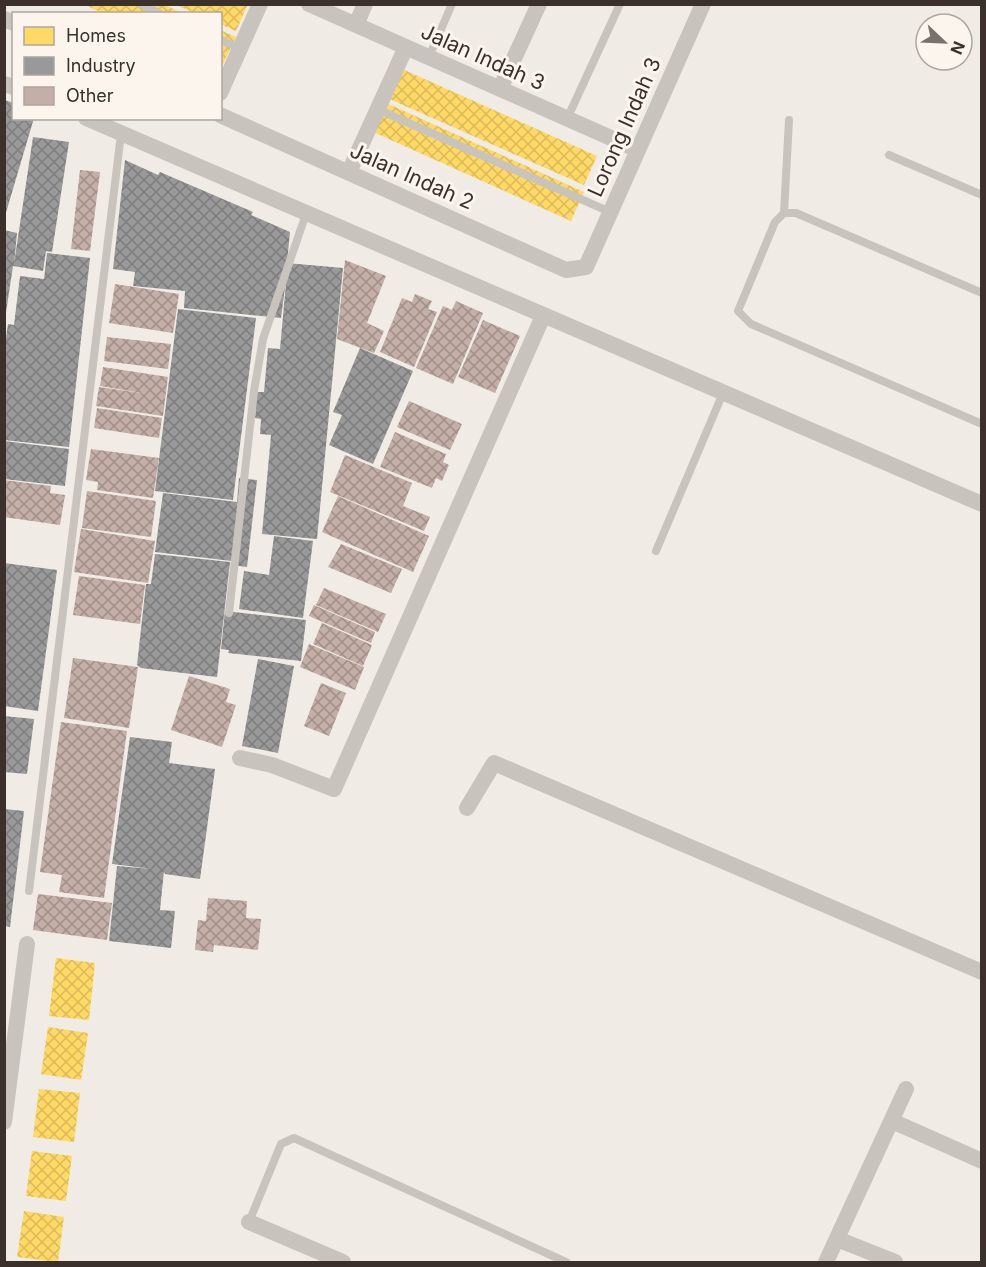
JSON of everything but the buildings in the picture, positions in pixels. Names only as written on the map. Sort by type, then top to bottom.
[{"type":"street","points":[[222,88],[260,4]]},
{"type":"street","name":"Jalan Indah 3","points":[[309,4],[638,150]]},
{"type":"street","points":[[356,25],[365,4]]},
{"type":"street","points":[[500,89],[538,4]]},
{"type":"street","name":"Lorong Indah 3","points":[[586,267],[703,4]]},
{"type":"street","points":[[349,172],[406,47]]},
{"type":"street","name":"Jalan Indah 2","points":[[222,116],[566,270],[586,267]]},
{"type":"street","points":[[90,120],[981,504]]},
{"type":"street","points":[[240,758],[272,765],[334,789],[543,316]]},
{"type":"street","points":[[467,808],[494,763],[981,972]]},
{"type":"street","points":[[4,1122],[27,944]]},
{"type":"street","points":[[826,1263],[906,1089]]},
{"type":"street","points":[[891,1121],[981,1161]]},
{"type":"street","points":[[249,1222],[343,1263]]},
{"type":"street","points":[[837,1239],[895,1263]]},
{"type":"lane","points":[[141,4],[157,12]]},
{"type":"lane","points":[[429,57],[452,4]]},
{"type":"lane","points":[[567,119],[620,4]]},
{"type":"lane","points":[[222,40],[240,48]]},
{"type":"lane","points":[[377,109],[610,212]]},
{"type":"lane","points":[[789,120],[784,213],[775,222],[738,311],[751,324],[981,424]]},
{"type":"lane","points":[[29,891],[121,134]]},
{"type":"lane","points":[[889,155],[981,195]]},
{"type":"lane","points":[[229,614],[254,391],[263,339],[306,213]]},
{"type":"lane","points":[[784,213],[796,213],[981,293]]},
{"type":"lane","points":[[656,551],[723,393]]},
{"type":"lane","points":[[249,1222],[281,1144],[294,1138],[566,1263]]}]
